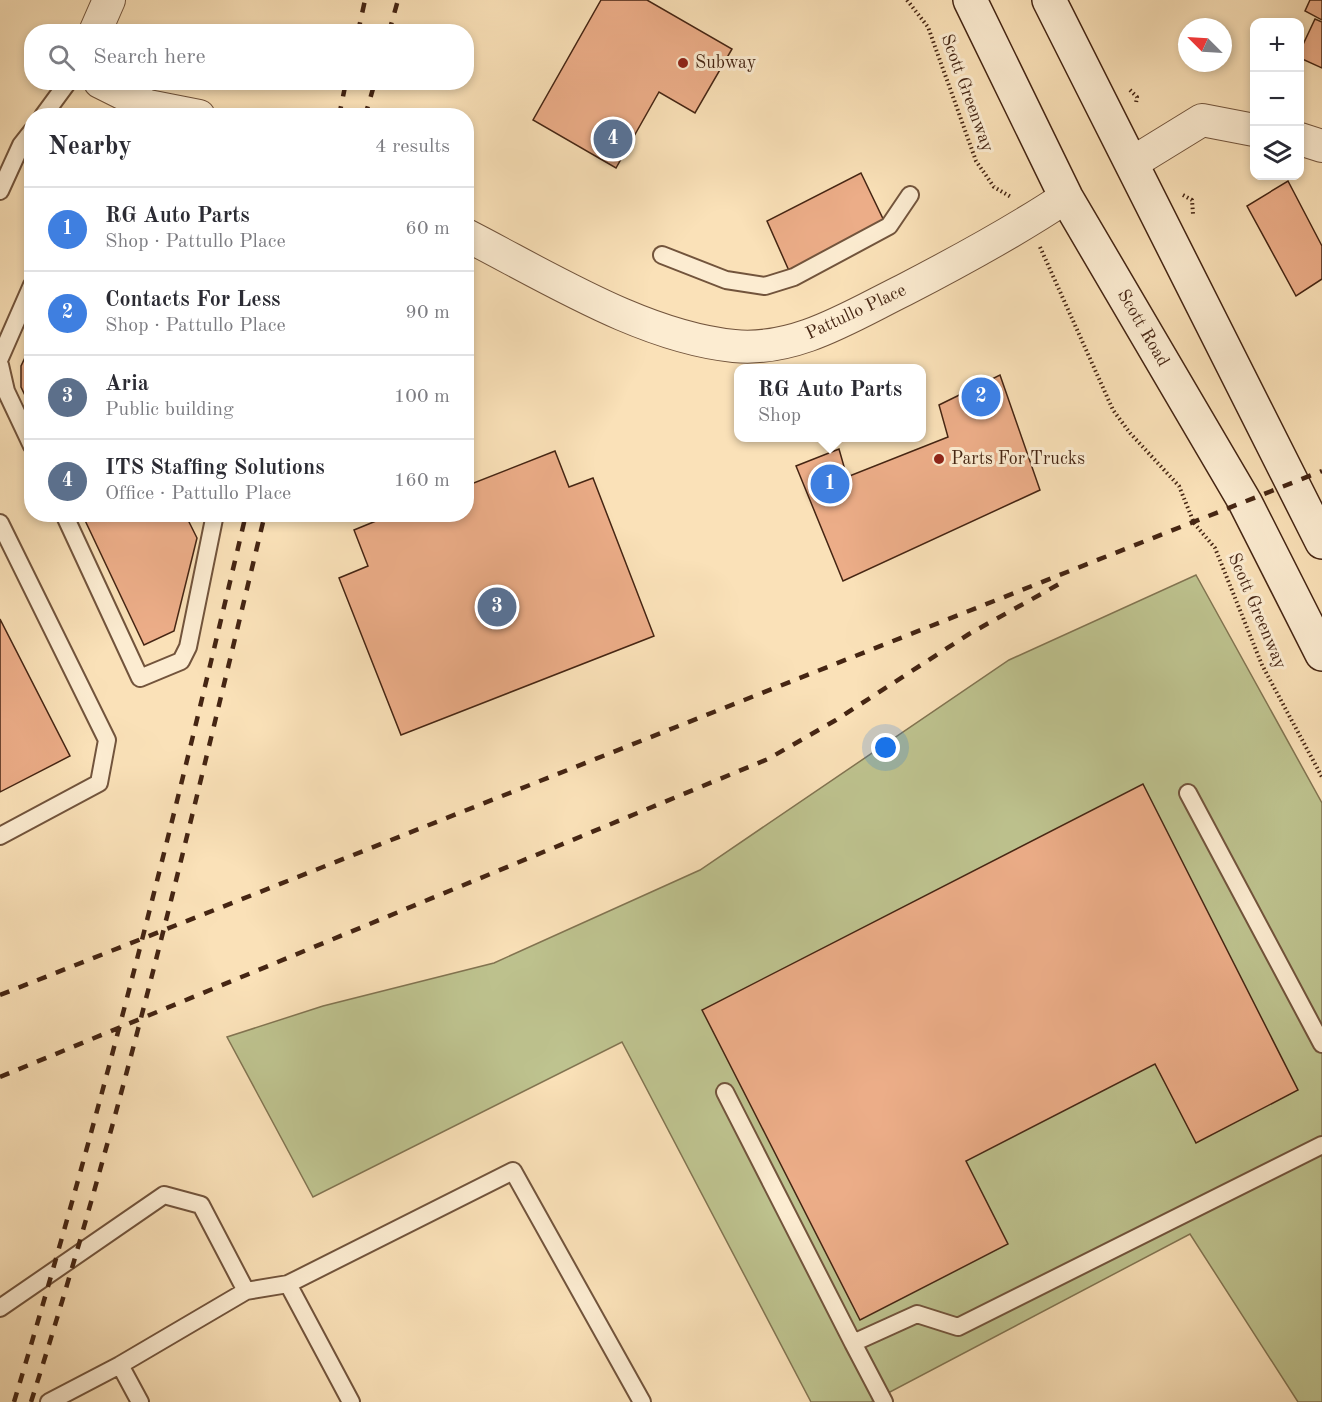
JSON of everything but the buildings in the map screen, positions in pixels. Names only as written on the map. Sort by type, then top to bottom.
[{"type":"main road","name":"Scott Road","points":[[969,0],[1066,197],[1245,502],[1322,654]]},
{"type":"main road","points":[[1049,0],[1322,542]]},
{"type":"street","points":[[99,24],[110,0]]},
{"type":"street","points":[[114,90],[144,108]]},
{"type":"street","points":[[1132,163],[1202,120],[1250,129]]},
{"type":"street","points":[[1304,141],[1322,147]]},
{"type":"street","name":"Pattullo Place","points":[[474,239],[561,284],[665,332],[735,346],[766,347],[795,341],[838,323],[1011,233],[1066,197]]},
{"type":"lane","points":[[49,108],[62,90]]},
{"type":"lane","points":[[0,192],[24,141]]},
{"type":"lane","points":[[662,255],[726,280],[765,286],[794,277],[889,226],[910,195]]},
{"type":"lane","points":[[0,358],[24,303]]},
{"type":"lane","points":[[0,365],[6,391],[24,429]]},
{"type":"lane","points":[[68,522],[140,678],[181,662],[188,647],[213,522]]},
{"type":"lane","points":[[0,523],[107,740],[99,783],[0,836]]},
{"type":"lane","points":[[1188,793],[1322,1044]]},
{"type":"lane","points":[[725,1092],[884,1402]]},
{"type":"lane","points":[[853,1343],[917,1314],[958,1328],[1322,1145]]},
{"type":"lane","points":[[49,1402],[120,1365],[246,1291],[288,1284],[513,1171],[642,1402]]},
{"type":"lane","points":[[0,1308],[164,1195],[201,1205],[246,1291]]},
{"type":"lane","points":[[288,1284],[351,1402]]},
{"type":"lane","points":[[120,1365],[140,1402]]},
{"type":"path","name":"Scott Greenway","points":[[907,0],[928,27],[976,161],[994,187],[1004,192]]},
{"type":"path","name":"Scott Greenway","points":[[1039,244],[1045,263],[1113,410],[1130,433],[1179,486],[1194,523],[1215,549],[1262,665],[1322,777]]},
{"type":"green space","points":[[1196,575],[1322,803],[1322,1402],[1298,1402],[1190,1234],[871,1402],[811,1402],[622,1042],[313,1197],[227,1037],[323,1006],[494,963],[700,870],[1009,660]]},
{"type":"railway","points":[[360,24],[365,0]]},
{"type":"railway","points":[[391,24],[398,0]]},
{"type":"railway","points":[[341,108],[344,90]]},
{"type":"railway","points":[[367,108],[373,90]]},
{"type":"railway","points":[[0,995],[1322,471]]},
{"type":"railway","points":[[14,1402],[108,1071],[193,737],[244,522]]},
{"type":"railway","points":[[31,1402],[97,1182],[127,1071],[184,849],[263,522]]},
{"type":"railway","points":[[0,1077],[768,759],[836,720],[969,634],[1061,583]]},
{"type":"place","name":"Subway","points":[[683,63]]},
{"type":"place","name":"ITS Staffing Solutions","points":[[613,139]]},
{"type":"place","name":"Contacts For Less","points":[[981,397]]},
{"type":"place","name":"Parts For Trucks","points":[[939,459]]},
{"type":"place","name":"RG Auto Parts","points":[[830,484]]},
{"type":"place","name":"Aria","points":[[497,607]]}]
